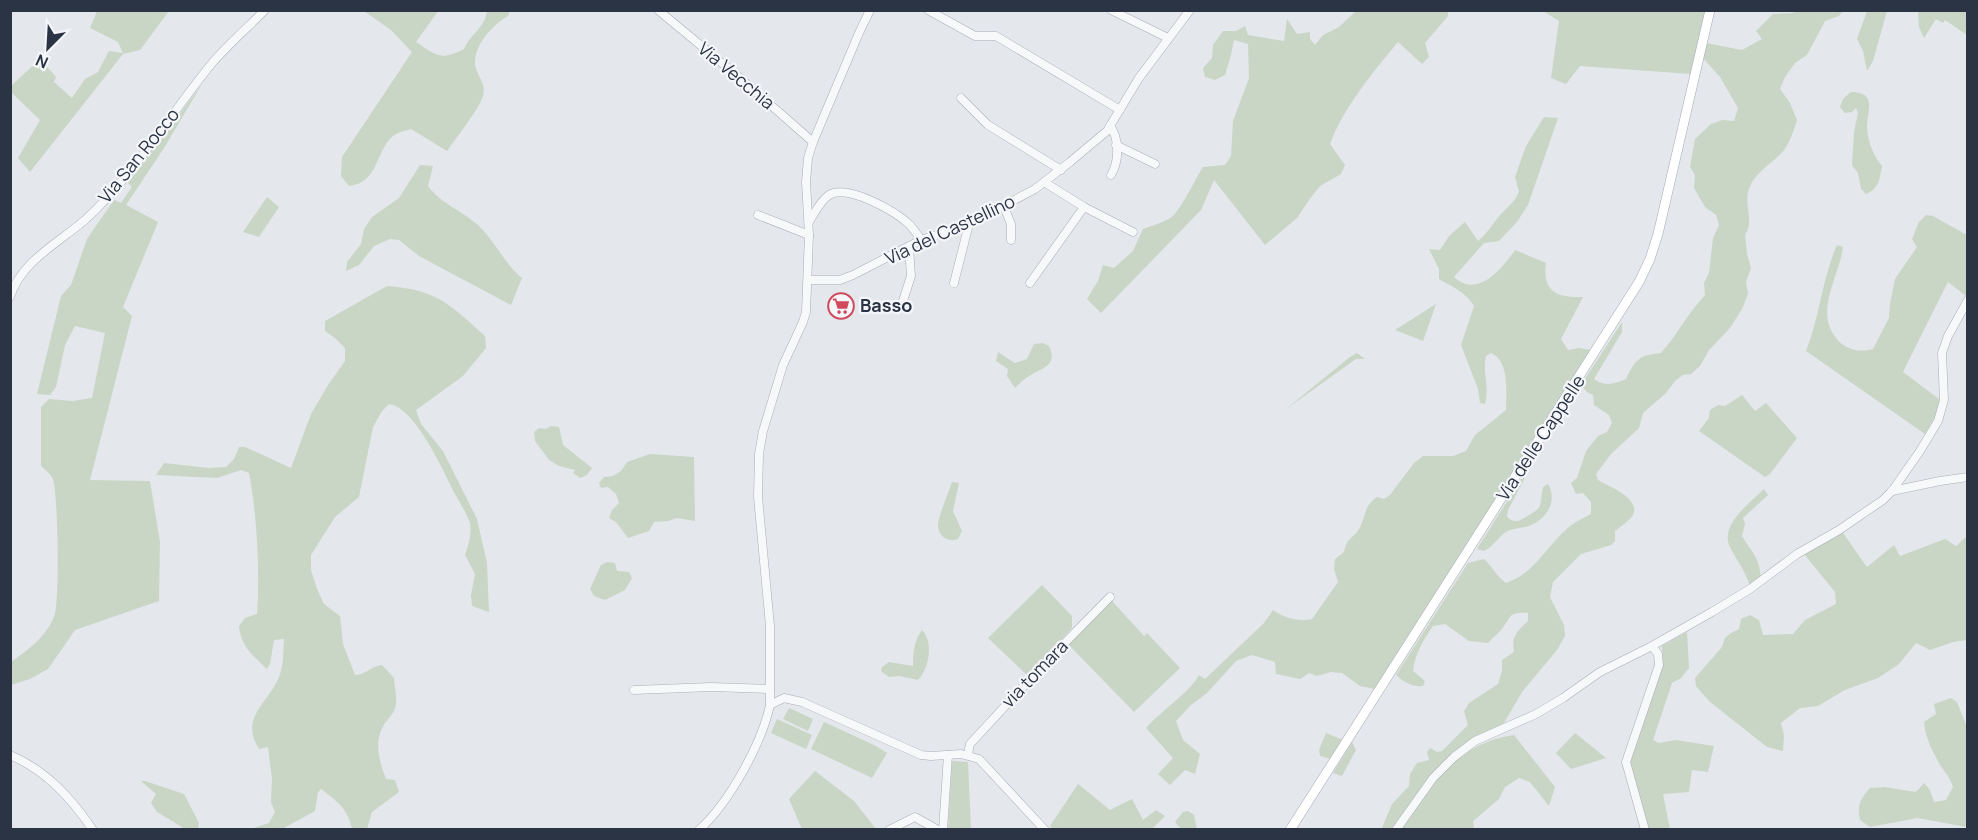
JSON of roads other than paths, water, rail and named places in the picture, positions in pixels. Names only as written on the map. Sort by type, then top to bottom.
[{"type":"main road","name":"Via delle Cappelle","points":[[1290,830],[1639,282],[1650,260],[1658,234],[1710,10]]},
{"type":"street","name":"Via San Rocco","points":[[10,297],[17,280],[26,270],[85,220],[126,177],[215,60],[266,10]]},
{"type":"street","name":"Via Vecchia","points":[[658,10],[813,142]]},
{"type":"street","points":[[699,830],[718,809],[743,770],[758,739],[770,705],[770,626],[758,497],[759,454],[763,431],[783,365],[803,322],[808,281],[809,235],[806,174],[813,142],[870,10]]},
{"type":"street","points":[[928,10],[975,36],[996,36],[1120,110]]},
{"type":"street","points":[[1111,10],[1168,38]]},
{"type":"street","name":"Via del Castellino","points":[[808,281],[846,278],[921,240],[969,224],[1004,207],[1061,170],[1103,135],[1139,78],[1190,10]]},
{"type":"street","points":[[961,98],[988,125],[1061,170]]},
{"type":"street","points":[[1110,126],[1115,132],[1117,164],[1111,175]]},
{"type":"street","points":[[1116,145],[1155,164]]},
{"type":"street","points":[[1044,182],[1084,207],[1133,232]]},
{"type":"street","points":[[809,222],[829,195],[848,192],[866,198],[904,221],[921,240]]},
{"type":"street","points":[[1004,207],[1011,224],[1011,240]]},
{"type":"street","points":[[1030,284],[1084,207]]},
{"type":"street","points":[[758,215],[809,235]]},
{"type":"street","points":[[954,283],[969,224]]},
{"type":"street","points":[[901,307],[911,276],[909,247]]},
{"type":"street","points":[[1396,830],[1433,778],[1468,746],[1492,732],[1536,714],[1600,672],[1652,646],[1750,590],[1797,554],[1871,509],[1892,491],[1938,421],[1944,400],[1942,353],[1948,336],[1968,300]]},
{"type":"street","points":[[1892,491],[1968,477]]},
{"type":"street","name":"via tomara","points":[[968,754],[970,744],[1110,597]]},
{"type":"street","points":[[1645,830],[1626,762],[1659,665],[1658,654],[1652,646]]},
{"type":"street","points":[[634,690],[711,687],[770,689]]},
{"type":"street","points":[[770,705],[784,698],[793,699],[921,755],[968,754],[979,759],[989,768],[1045,830]]},
{"type":"street","points":[[943,830],[948,754]]},
{"type":"street","points":[[10,755],[35,769],[63,791],[93,830]]},
{"type":"street","points":[[888,830],[915,817],[938,830]]},
{"type":"place","name":"Basso","points":[[841,306]]}]
